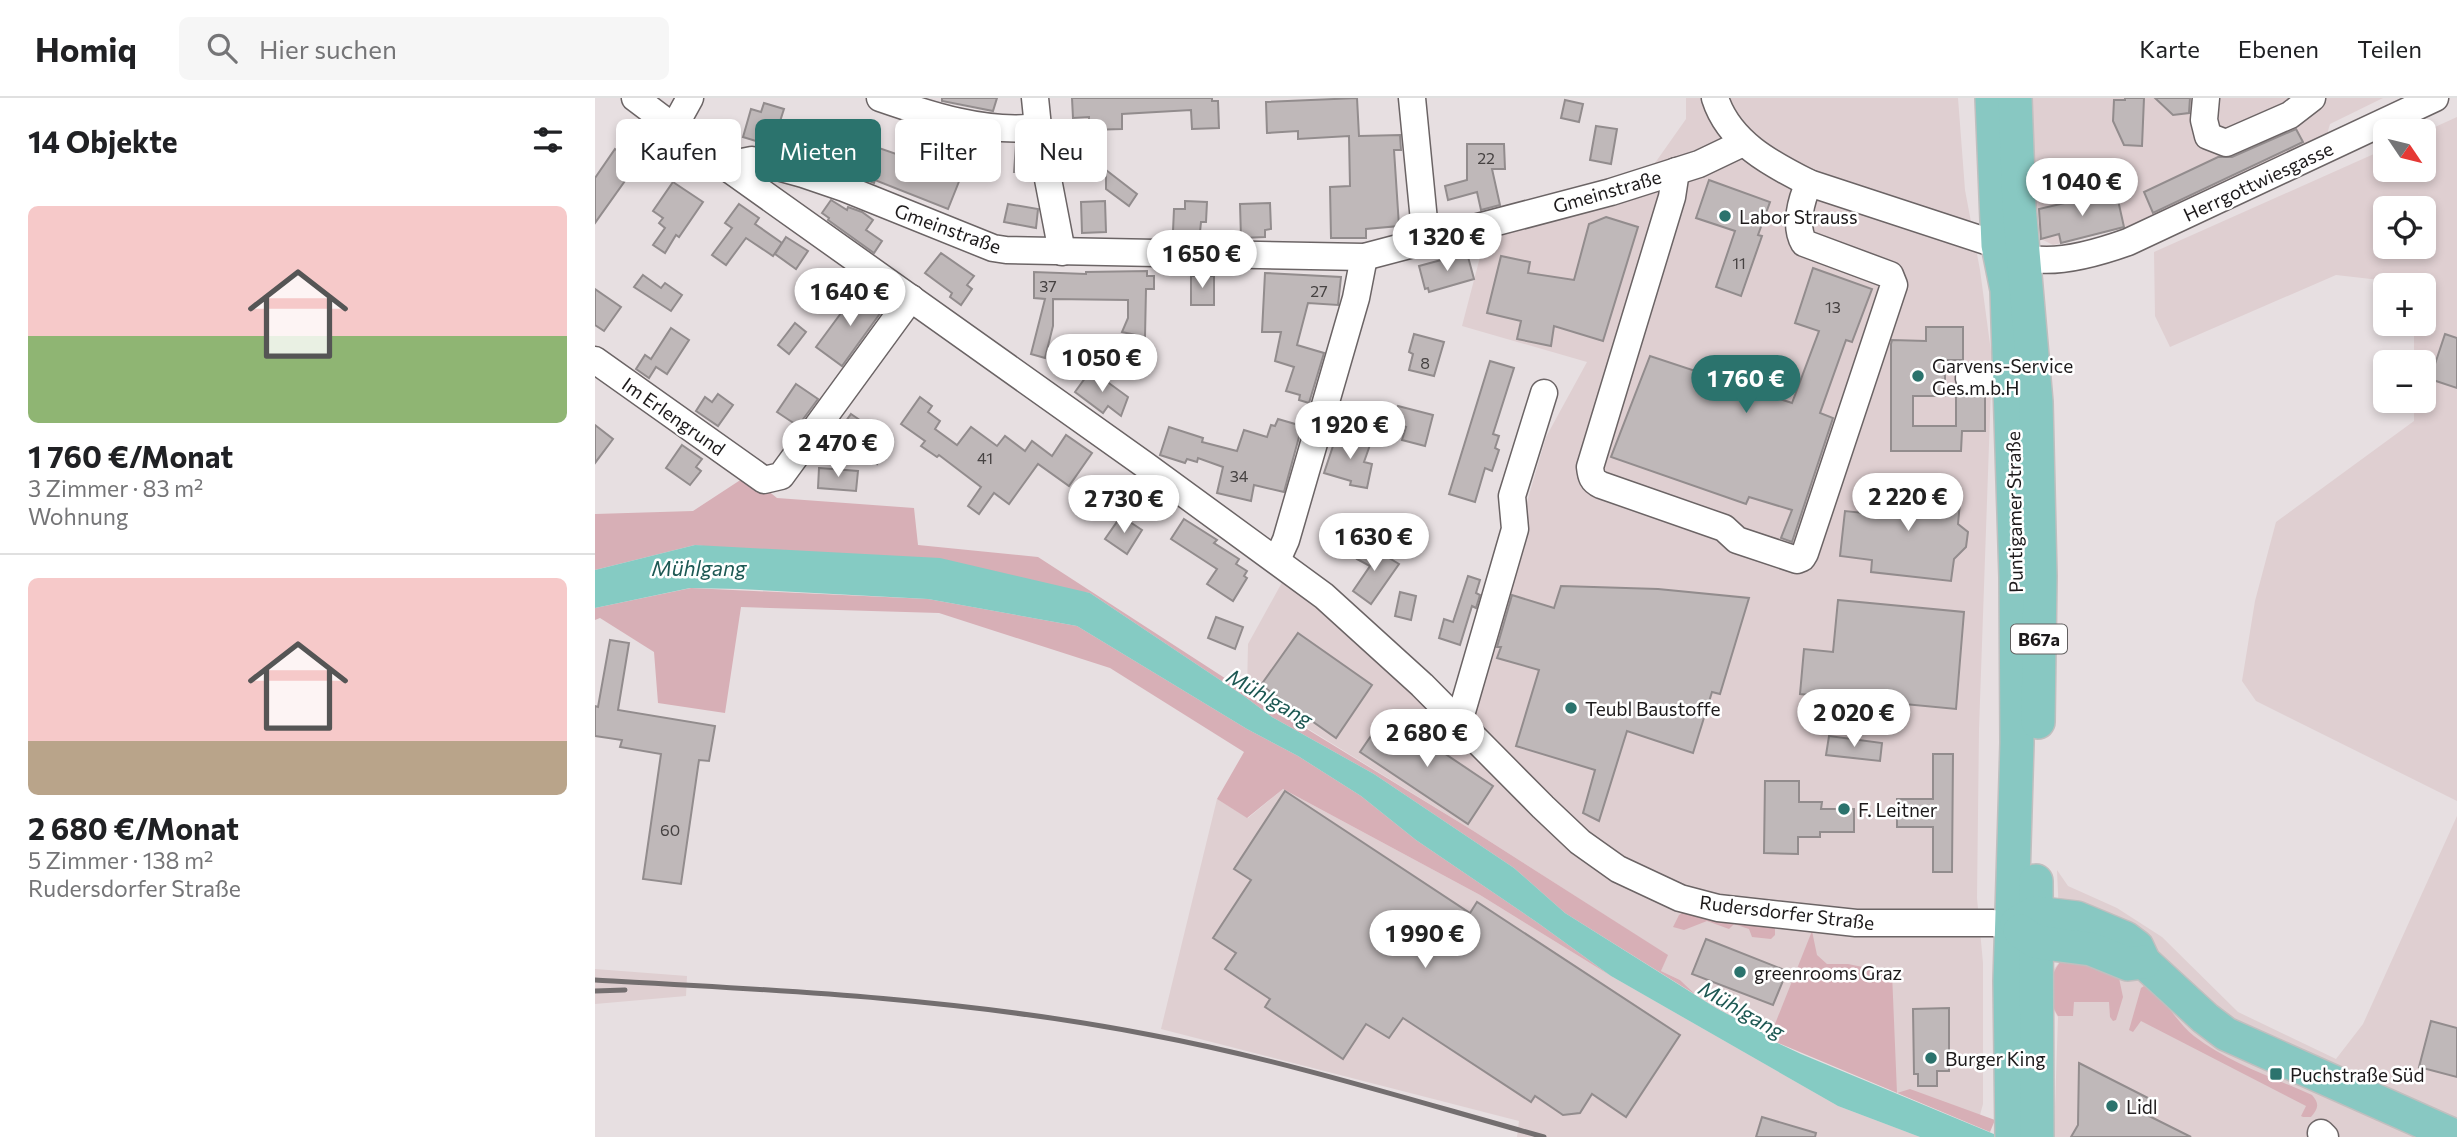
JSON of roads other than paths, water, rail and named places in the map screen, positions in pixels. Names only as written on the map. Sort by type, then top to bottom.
[{"type":"main road","name":"Puntigamer Straße","points":[[1992,98],[2011,251],[2036,402],[2039,551],[2027,927],[2024,1134]]},
{"type":"main road","name":"Puntigamer Straße","points":[[2015,98],[2019,206],[2007,290],[2017,743],[2027,927]]},
{"type":"main road","points":[[2027,927],[2085,920],[2125,938],[2137,947],[2144,962],[2175,988],[2204,1018],[2226,1034],[2457,1137]]},
{"type":"street","name":"Rudersdorfer Straße","points":[[635,98],[663,119]]},
{"type":"street","points":[[678,119],[690,98]]},
{"type":"street","points":[[880,98],[918,111],[978,125],[1015,128]]},
{"type":"street","points":[[1035,98],[1037,119]]},
{"type":"street","points":[[1412,98],[1426,241]]},
{"type":"street","points":[[1715,98],[1727,124],[1743,143],[1782,170],[1809,183],[2011,251]]},
{"type":"street","points":[[2206,98],[2204,120],[2208,136],[2226,143],[2298,102]]},
{"type":"street","name":"Herrgottwiesgasse","points":[[2011,251],[2048,260],[2101,251],[2128,242],[2435,98]]},
{"type":"street","name":"Gmeinstraße","points":[[741,162],[752,160],[844,188],[993,248],[1030,252],[1364,257],[1611,192],[1699,164],[1743,143]]},
{"type":"street","points":[[1676,171],[1672,197],[1590,467],[1591,476],[1594,482],[1601,485],[1724,528],[1737,540],[1797,560],[1805,553],[1894,285],[1890,275],[1804,243],[1799,224],[1804,194],[1809,183]]},
{"type":"street","name":"Rudersdorfer Straße","points":[[741,178],[1324,596],[1422,685],[1580,842],[1619,869],[1680,898],[1718,908],[1856,923],[1993,922],[2027,927]]},
{"type":"street","points":[[1049,182],[1062,252]]},
{"type":"street","points":[[1277,560],[1286,540],[1356,298],[1364,257]]},
{"type":"street","name":"Im Erlengrund","points":[[595,360],[764,480],[781,476],[911,298]]},
{"type":"street","points":[[1969,377],[2011,381]]},
{"type":"street","points":[[1459,722],[1515,528],[1512,496],[1544,393]]},
{"type":"water","name":"Mühlgang","points":[[695,545],[940,558],[1090,593],[1272,717],[1374,774],[1514,868],[1565,913],[1716,1008],[1801,1054],[2001,1137],[1920,1137],[1838,1106],[1611,976],[1416,840],[1361,796],[1077,626],[928,599],[740,589],[690,588],[595,608],[595,570]]},
{"type":"railway","points":[[595,980],[944,1004],[1082,1023],[1250,1056],[1544,1137]]},
{"type":"railway","points":[[595,991],[625,990]]},
{"type":"place","name":"Labor Strauss","points":[[1725,216]]},
{"type":"place","name":"Garvens-Service Ges.m.b.H","points":[[1918,376]]},
{"type":"place","name":"Teubl Baustoffe","points":[[1571,708]]},
{"type":"place","name":"F. Leitner","points":[[1844,809]]},
{"type":"place","name":"greenrooms Graz","points":[[1740,972]]},
{"type":"place","name":"Burger King","points":[[1931,1058]]},
{"type":"place","name":"Puchstraße Süd","points":[[2276,1074]]},
{"type":"place","name":"Lidl","points":[[2112,1106]]}]
